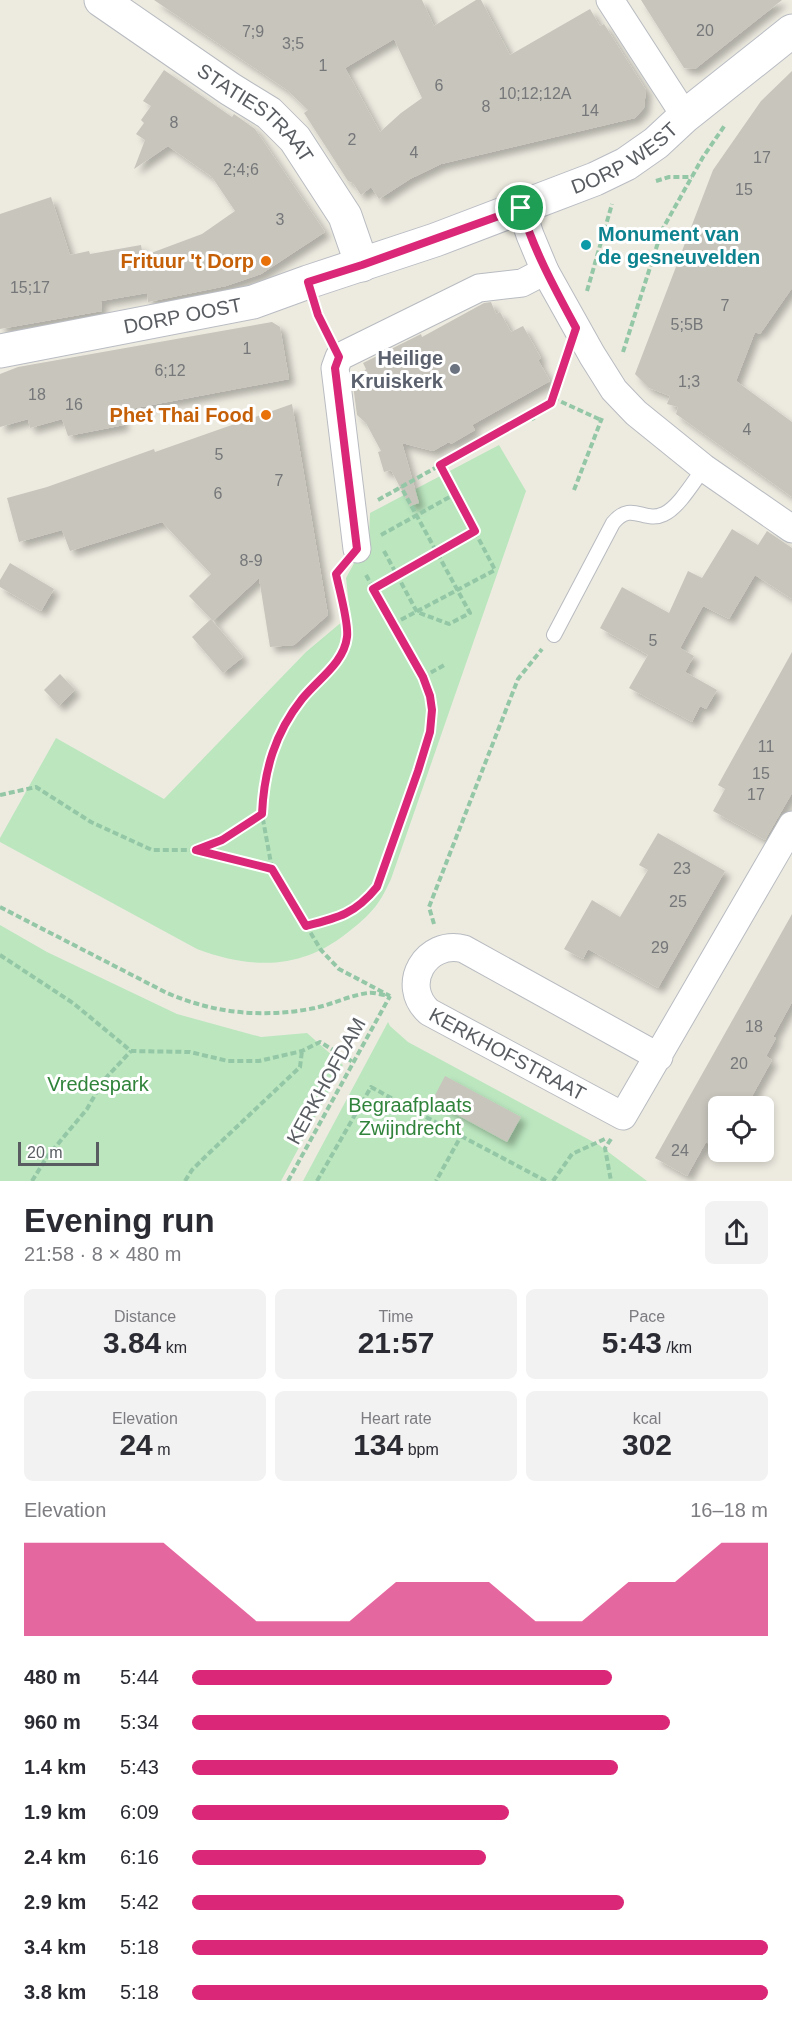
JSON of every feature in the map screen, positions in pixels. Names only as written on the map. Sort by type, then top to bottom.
[{"type":"main road","name":"STATIESTRAAT","points":[[101,0],[230,89],[269,113],[294,139],[345,216],[362,265]]},
{"type":"main road","name":"DORP WEST","points":[[362,265],[521,208],[595,179],[626,164],[656,143],[685,116],[792,31]]},
{"type":"main road","name":"DORP OOST","points":[[0,351],[253,302],[362,265]]},
{"type":"street","points":[[610,0],[685,116]]},
{"type":"street","points":[[521,208],[545,272],[614,390],[636,413],[704,468],[792,529]]},
{"type":"street","points":[[372,544],[351,504],[335,368],[339,357],[479,288],[522,283],[545,272]]},
{"type":"street","name":"KERKHOFSTRAAT","points":[[441,948],[430,955],[421,966],[416,980],[416,993],[421,1005],[429,1012],[623,1116],[792,825]]},
{"type":"street","points":[[441,948],[453,946],[464,949],[659,1057]]},
{"type":"lane","points":[[554,635],[613,523],[620,515],[629,511],[651,516],[662,515],[672,509],[704,468]]},
{"type":"path","points":[[620,361],[662,230],[703,157],[730,118]]},
{"type":"path","points":[[351,504],[374,503],[551,403],[576,328],[612,203],[620,198]]},
{"type":"path","points":[[308,282],[318,315],[339,357]]},
{"type":"path","points":[[553,398],[601,420]]},
{"type":"path","points":[[574,490],[605,412]]},
{"type":"path","points":[[531,414],[535,423]]},
{"type":"path","points":[[393,624],[495,570],[440,465]]},
{"type":"path","points":[[372,544],[397,575],[417,612],[449,624],[470,613],[401,487]]},
{"type":"path","points":[[390,996],[332,963],[321,950],[272,869],[262,814],[264,783],[276,742],[300,701],[336,663],[344,651],[348,635],[336,574],[372,544],[455,495]]},
{"type":"path","points":[[373,589],[475,531]]},
{"type":"path","points":[[306,926],[351,912],[377,887],[430,732],[432,710],[423,677],[361,566],[372,544]]},
{"type":"path","points":[[441,948],[429,907],[518,679],[554,635]]},
{"type":"path","points":[[423,677],[446,664]]},
{"type":"path","points":[[0,795],[36,787],[91,822],[152,850],[196,850],[272,869]]},
{"type":"path","points":[[196,850],[222,840],[262,814]]},
{"type":"path","points":[[0,908],[167,993],[192,1004],[221,1011],[254,1014],[287,1012],[317,1007],[369,993],[390,996]]},
{"type":"path","points":[[0,955],[73,1003],[131,1051],[190,1052],[228,1061],[259,1061],[302,1051],[320,1042],[353,1062]]},
{"type":"path","name":"KERKHOFDAM","points":[[288,1181],[390,996]]},
{"type":"path","points":[[32,1181],[47,1157],[87,1109],[103,1081],[131,1051]]},
{"type":"path","points":[[186,1181],[192,1170],[206,1156],[300,1067],[302,1051]]},
{"type":"path","points":[[317,1181],[371,1087],[546,1181]]},
{"type":"path","points":[[553,1181],[572,1154],[613,1135],[605,1148],[611,1181]]},
{"type":"path","points":[[436,1181],[461,1136]]},
{"type":"green space","points":[[499,445],[526,491],[391,879],[375,907],[352,929],[334,942],[297,959],[258,963],[218,956],[197,949],[0,842],[0,838],[56,738],[164,799],[306,652],[350,615],[346,578],[369,536],[370,513]]},
{"type":"green space","name":"Vredespark","points":[[0,925],[47,952],[177,1014],[261,1037],[307,1033],[343,1065],[281,1181],[0,1181]]},
{"type":"green space","name":"Begraafplaats Zwijndrecht","points":[[388,1022],[408,1042],[599,1145],[647,1181],[303,1181]]},
{"type":"building","points":[[154,0],[422,0],[434,26],[476,0],[481,0],[510,55],[590,9],[600,26],[604,24],[646,90],[644,108],[635,118],[441,164],[410,179],[379,199],[371,187],[361,195],[353,183],[348,181],[304,113],[308,110],[287,90]],"holes":[[[394,39],[422,98],[380,132],[345,68]]]},
{"type":"building","points":[[641,0],[782,0],[695,69],[684,68]]},
{"type":"building","points":[[164,70],[232,117],[234,114],[255,129],[325,232],[261,274],[226,286],[148,302],[147,293],[101,301],[102,311],[0,329],[0,214],[51,197],[70,255],[141,245],[143,256],[202,234],[235,211],[212,177],[168,146],[134,169],[145,140],[136,134],[144,123],[141,120],[151,106],[143,101]]},
{"type":"building","points":[[792,71],[792,288],[760,334],[755,332],[736,381],[792,422],[792,497],[676,414],[678,407],[667,404],[670,396],[649,388],[635,374],[713,170],[761,101]]},
{"type":"building","name":"Heilige Kruiskerk","points":[[491,302],[496,314],[500,312],[511,332],[523,326],[541,358],[538,360],[550,381],[472,425],[475,430],[451,444],[449,442],[433,451],[402,443],[419,503],[410,506],[391,470],[384,472],[378,452],[381,451],[366,423],[357,415],[353,385],[366,369],[363,363],[421,334],[422,337],[484,303]]},
{"type":"building","points":[[272,322],[280,327],[289,379],[120,411],[124,425],[68,436],[62,419],[30,428],[28,419],[0,427],[0,374],[18,367]]},
{"type":"building","points":[[292,404],[328,615],[294,645],[270,647],[259,578],[213,621],[189,596],[211,574],[162,522],[70,551],[62,530],[19,542],[7,498],[47,487],[154,449],[155,452]]},
{"type":"building","points":[[732,529],[758,545],[767,531],[792,548],[792,599],[755,575],[729,619],[703,606],[680,648],[694,656],[685,672],[717,690],[706,709],[700,706],[692,722],[629,688],[648,655],[600,628],[622,587],[669,613],[688,571],[702,578]]},
{"type":"building","points":[[10,563],[54,589],[41,611],[0,587],[0,580]]},
{"type":"building","points":[[211,619],[243,657],[223,673],[192,637]]},
{"type":"building","points":[[792,652],[792,793],[765,840],[713,811],[725,789],[718,785]]},
{"type":"building","points":[[60,674],[75,690],[59,706],[44,690]]},
{"type":"building","points":[[658,833],[725,871],[658,988],[588,949],[583,959],[564,949],[592,900],[620,917],[648,870],[639,865]]},
{"type":"building","points":[[792,914],[792,1002],[773,1037],[776,1038],[766,1056],[772,1060],[752,1096],[708,1096],[708,1143],[706,1142],[687,1176],[655,1158]]},
{"type":"building","points":[[445,1076],[521,1117],[507,1142],[432,1101]]},
{"type":"place","name":"Monument van de gesneuvelden","points":[[586,245]]},
{"type":"place","name":"Frituur 't Dorp","points":[[266,261]]},
{"type":"place","name":"Heilige Kruiskerk","points":[[455,369]]},
{"type":"place","name":"Phet Thai Food","points":[[266,415]]},
{"type":"route","points":[[521,208],[545,272],[576,328],[551,403],[440,465],[475,531],[373,589],[423,677],[432,710],[430,732],[377,887],[351,912],[306,926],[272,869],[196,850],[222,840],[262,814],[264,783],[276,742],[300,701],[336,663],[344,651],[348,635],[336,574],[357,549],[335,368],[339,357],[318,315],[308,282],[435,240],[521,208]]}]
